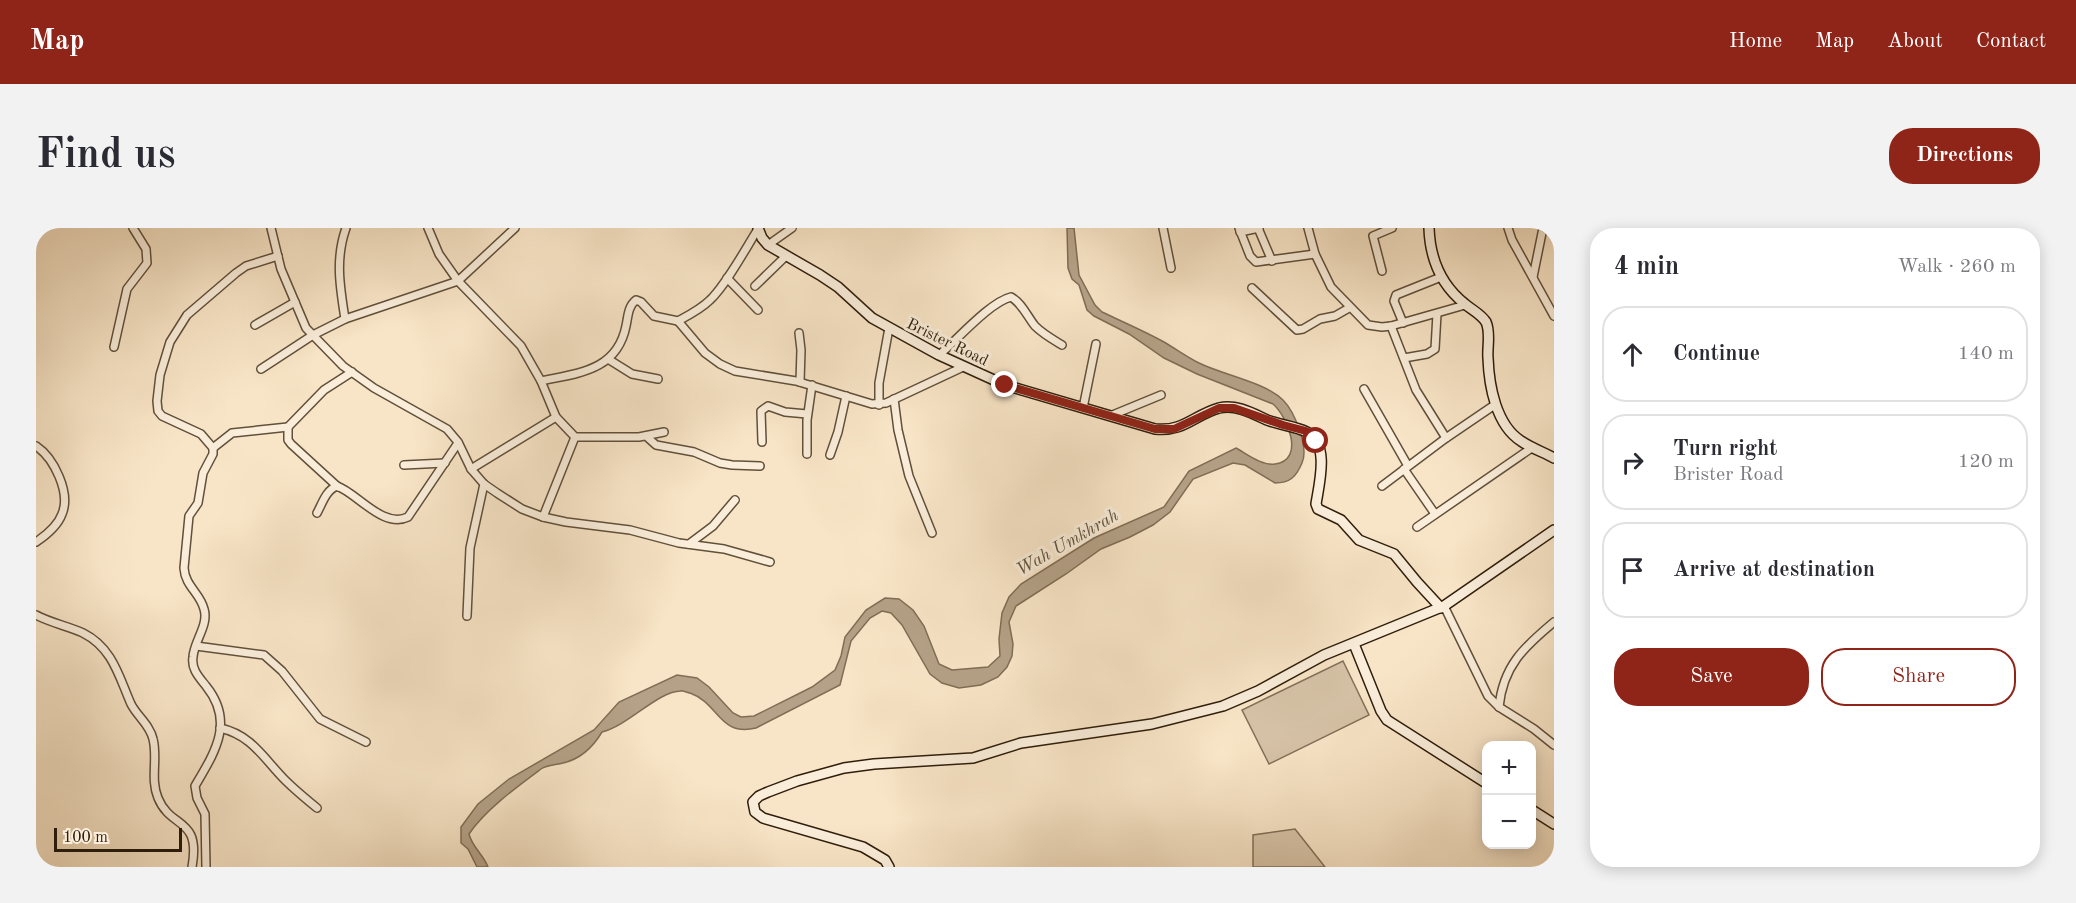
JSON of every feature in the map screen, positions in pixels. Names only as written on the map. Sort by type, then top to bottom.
[{"type":"street","points":[[114,347],[127,290],[147,263],[146,249],[133,228]]},
{"type":"street","points":[[271,228],[281,269],[301,319],[313,335],[343,366],[374,388],[447,429],[458,443],[471,469],[484,484],[522,509],[543,517],[630,530],[689,544],[724,549],[770,562]]},
{"type":"street","points":[[345,319],[338,275],[339,256],[346,228]]},
{"type":"street","points":[[428,228],[439,254],[458,281],[521,346],[541,381],[556,417],[575,437],[646,436],[664,432]]},
{"type":"street","points":[[261,369],[313,335],[345,319],[458,281],[515,228]]},
{"type":"street","points":[[678,321],[711,300],[758,228]]},
{"type":"street","name":"Brister Road","points":[[758,228],[768,245],[838,287],[872,318],[939,355],[1005,385],[1155,429],[1174,429],[1219,408],[1234,408],[1306,431],[1312,435],[1320,448],[1316,504],[1318,509],[1341,520],[1359,540],[1398,558],[1417,582],[1443,607]]},
{"type":"street","points":[[768,245],[792,228]]},
{"type":"street","points":[[1163,228],[1171,268]]},
{"type":"street","points":[[1272,261],[1259,228],[1239,230],[1253,260],[1262,263],[1315,254]]},
{"type":"street","points":[[1308,228],[1315,254],[1330,288],[1368,325],[1392,326],[1465,305]]},
{"type":"street","points":[[1382,271],[1373,236],[1392,228]]},
{"type":"street","points":[[1429,228],[1432,251],[1447,287],[1486,322],[1491,384],[1504,423],[1521,441],[1554,458]]},
{"type":"street","points":[[1509,228],[1512,240],[1554,316]]},
{"type":"street","points":[[1533,277],[1543,228]]},
{"type":"street","points":[[206,867],[205,814],[197,798],[195,786],[209,763],[220,728],[221,716],[214,696],[193,666],[192,657],[205,620],[205,611],[185,577],[189,516],[198,503],[203,473],[213,454],[213,448],[201,434],[167,419],[158,411],[160,375],[170,342],[187,315],[246,266],[278,256]]},
{"type":"street","points":[[755,286],[786,256]]},
{"type":"street","points":[[1402,323],[1394,301],[1396,294],[1441,277]]},
{"type":"street","points":[[727,278],[758,310]]},
{"type":"street","points":[[1252,288],[1297,330],[1320,319],[1335,316],[1349,308]]},
{"type":"street","points":[[939,355],[989,310],[1005,298],[1011,297],[1018,302],[1040,330],[1062,345]]},
{"type":"street","points":[[541,381],[587,372],[608,359],[624,334],[633,302],[636,300],[641,302],[654,316],[678,321],[705,353],[735,371],[800,382],[879,405],[963,367]]},
{"type":"street","points":[[255,325],[295,302]]},
{"type":"street","points":[[1404,358],[1427,354],[1435,349],[1437,314]]},
{"type":"street","points":[[1392,326],[1416,390],[1446,438]]},
{"type":"street","points":[[879,405],[879,383],[889,328]]},
{"type":"street","points":[[799,333],[800,382]]},
{"type":"street","points":[[1083,408],[1096,344]]},
{"type":"street","points":[[608,359],[632,374],[658,380]]},
{"type":"street","points":[[213,448],[231,433],[288,427],[324,390],[352,372]]},
{"type":"street","points":[[807,454],[807,414],[812,385]]},
{"type":"street","points":[[1364,389],[1406,468],[1435,514]]},
{"type":"street","points":[[1110,416],[1161,395]]},
{"type":"street","points":[[830,455],[846,396]]},
{"type":"street","points":[[894,399],[898,430],[909,476],[932,533]]},
{"type":"street","points":[[1382,486],[1496,404]]},
{"type":"street","points":[[762,442],[761,411],[764,407],[807,414]]},
{"type":"street","points":[[471,469],[556,417]]},
{"type":"street","points":[[288,427],[288,440],[291,444],[338,487],[378,513],[398,520],[408,517],[458,443]]},
{"type":"street","points":[[646,436],[656,445],[694,452],[726,465],[760,466]]},
{"type":"street","points":[[543,517],[575,437]]},
{"type":"street","points":[[36,446],[49,456],[56,469],[62,486],[64,502],[63,514],[59,520],[36,542]]},
{"type":"street","points":[[1417,527],[1533,447]]},
{"type":"street","points":[[404,465],[445,463]]},
{"type":"street","points":[[467,616],[470,548],[484,484]]},
{"type":"street","points":[[317,513],[332,487],[338,487]]},
{"type":"street","points":[[689,544],[713,526],[735,500]]},
{"type":"street","points":[[889,867],[885,860],[863,848],[763,818],[755,812],[753,802],[759,796],[797,781],[844,768],[973,758],[1043,738],[1152,724],[1198,714],[1238,701],[1324,655],[1443,607],[1554,530]]},
{"type":"street","points":[[1443,607],[1488,696],[1499,707],[1554,745]]},
{"type":"street","points":[[36,615],[83,633],[96,641],[118,669],[132,706],[150,730],[153,740],[153,776],[157,797],[168,814],[187,827],[193,842],[192,865],[200,867]]},
{"type":"street","points":[[1499,707],[1502,685],[1509,669],[1525,649],[1554,622]]},
{"type":"street","points":[[1354,644],[1381,711],[1387,720],[1482,780]]},
{"type":"street","points":[[196,646],[264,655],[282,671],[320,718],[366,742]]},
{"type":"street","points":[[220,728],[242,735],[285,781],[317,808]]},
{"type":"street","points":[[1536,813],[1554,824]]},
{"type":"shaded area","points":[[1067,228],[1074,228],[1079,275],[1095,305],[1102,312],[1156,338],[1199,363],[1266,388],[1283,400],[1296,421],[1304,449],[1302,463],[1295,475],[1285,482],[1275,483],[1245,465],[1233,463],[1193,479],[1170,512],[1153,525],[1101,549],[1016,606],[1009,622],[1013,644],[1012,656],[1007,667],[998,677],[981,685],[959,688],[942,683],[930,674],[902,625],[891,613],[882,611],[870,618],[851,641],[840,685],[756,728],[734,728],[700,698],[690,693],[681,691],[663,697],[612,729],[602,732],[595,743],[581,755],[541,769],[493,807],[469,834],[488,867],[477,867],[468,849],[461,843],[461,827],[478,804],[509,779],[594,730],[619,702],[677,675],[697,678],[709,687],[733,713],[741,717],[754,716],[812,687],[835,670],[845,637],[866,610],[885,598],[899,599],[913,610],[924,626],[939,664],[952,670],[988,667],[1000,656],[1002,613],[1009,597],[1021,584],[1094,538],[1164,507],[1189,471],[1236,448],[1255,459],[1270,464],[1284,461],[1290,455],[1292,446],[1288,427],[1273,404],[1197,374],[1164,358],[1129,334],[1087,310],[1079,285],[1072,279],[1068,268]]},
{"type":"shaded area","points":[[1343,661],[1369,715],[1269,764],[1242,710]]},
{"type":"shaded area","points":[[1295,829],[1325,867],[1253,867],[1253,835]]},
{"type":"route","points":[[1005,385],[1164,430],[1174,429],[1219,408],[1234,408],[1306,431],[1316,441]]},
{"type":"water label","name":"Wah Umkhrah","points":[[1067,542]]}]
